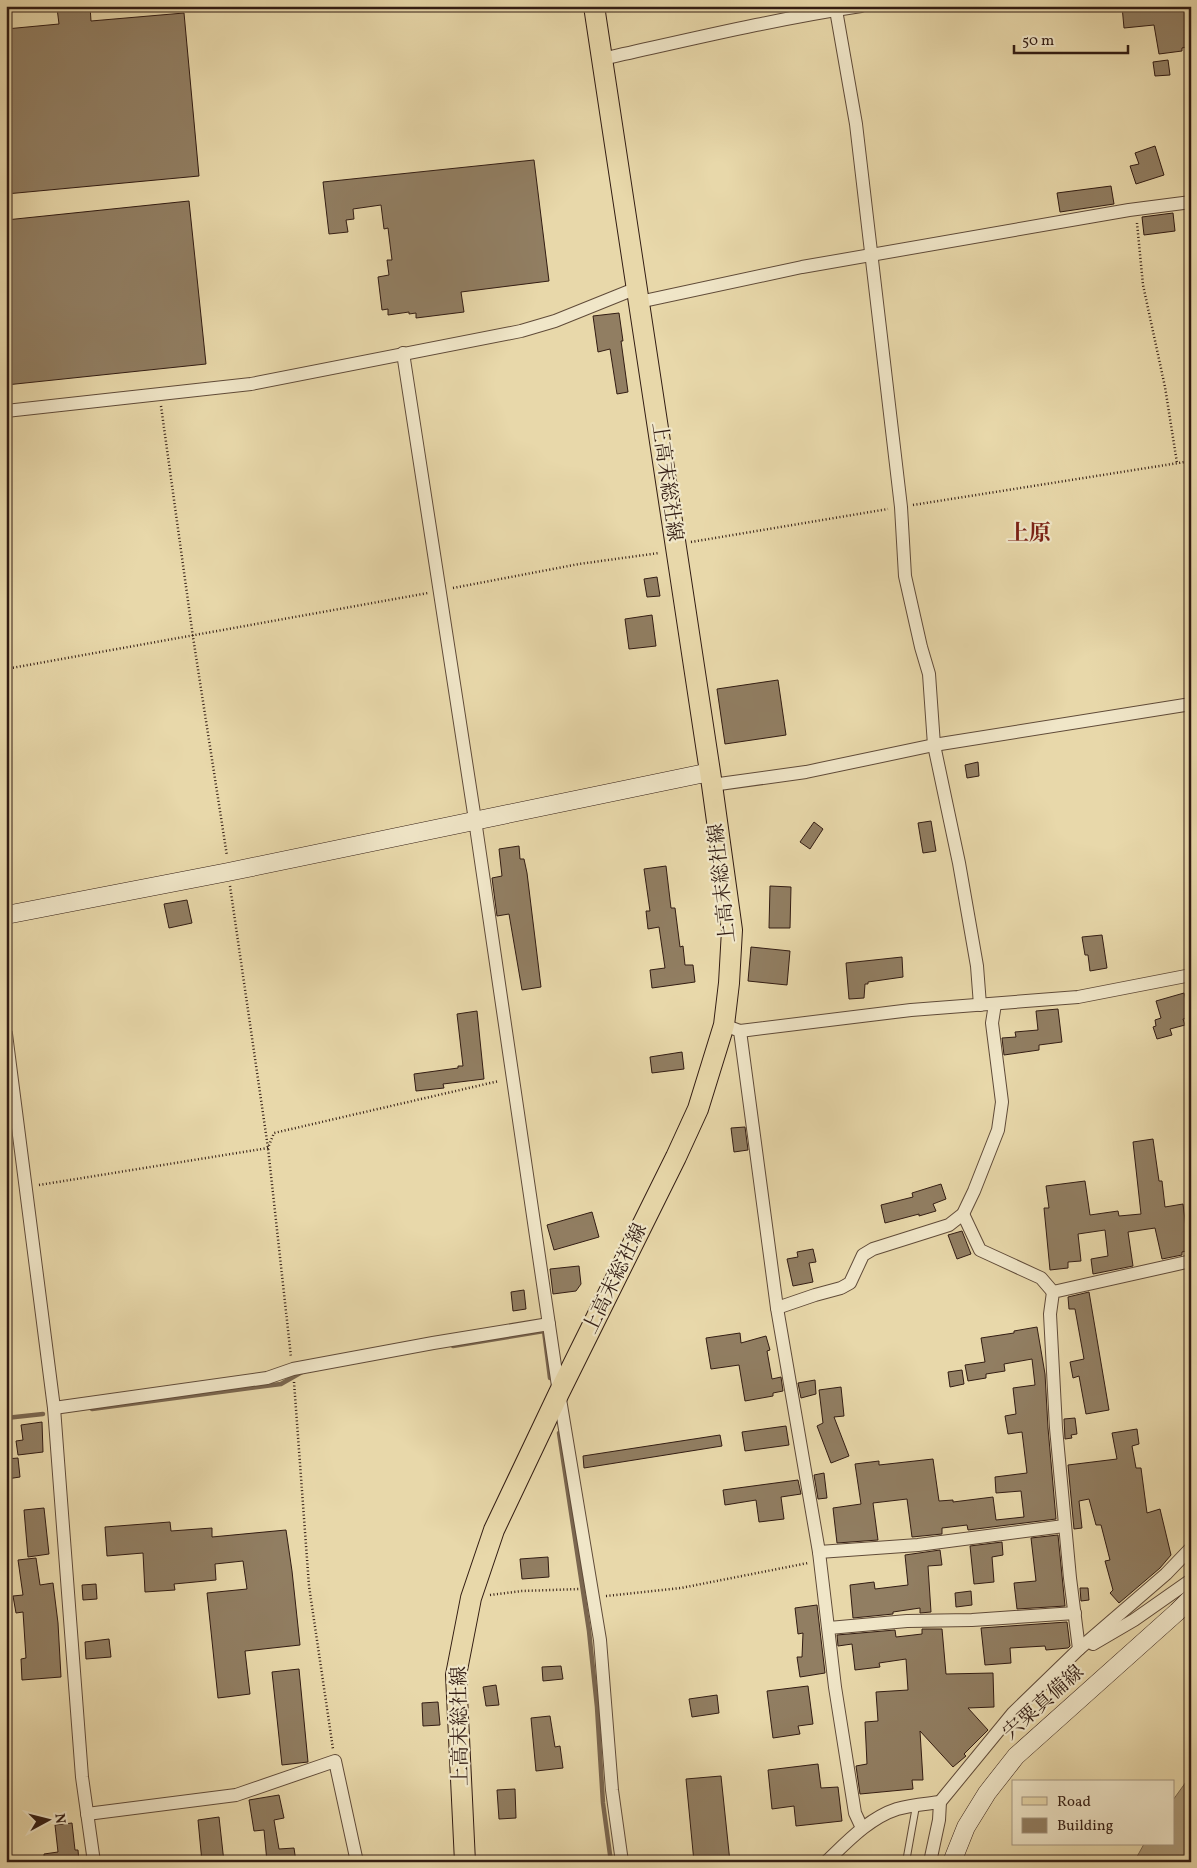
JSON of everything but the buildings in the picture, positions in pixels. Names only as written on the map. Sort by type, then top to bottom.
[{"type":"main road","name":"上高末総社線","points":[[466,1862],[456,1675],[471,1598],[494,1530],[559,1392],[672,1166],[732,1028],[732,930],[711,779],[594,6]]},
{"type":"street","points":[[602,59],[739,28],[861,6]]},
{"type":"street","points":[[836,10],[856,124],[901,507],[905,576],[929,674],[934,745],[959,863],[977,966],[980,1005]]},
{"type":"street","points":[[6,411],[251,384],[403,353],[521,332],[638,295],[871,256],[943,241],[1136,209],[1191,202]]},
{"type":"street","points":[[403,353],[475,820],[559,1392],[600,1640],[612,1790],[622,1862]]},
{"type":"street","points":[[6,915],[228,872],[475,820],[711,779],[806,772],[934,745],[1191,704]]},
{"type":"street","points":[[862,1828],[856,1813],[852,1793],[835,1687],[820,1556],[777,1308],[732,1028],[1078,997],[1191,975]]},
{"type":"street","points":[[777,1308],[841,1288],[850,1283],[863,1255],[872,1249],[948,1225],[963,1214],[998,1130],[1002,1102],[992,1023],[994,1004]]},
{"type":"street","points":[[6,1034],[54,1408],[82,1777],[94,1862]]},
{"type":"street","points":[[963,1214],[980,1250],[1041,1278],[1053,1292],[1050,1314],[1056,1428],[1064,1526],[1079,1649]]},
{"type":"street","points":[[1053,1292],[1191,1261]]},
{"type":"street","points":[[54,1408],[267,1378],[293,1369],[549,1324]]},
{"type":"street","points":[[820,1556],[1064,1526]]},
{"type":"street","points":[[930,1862],[939,1820],[940,1802],[1013,1713],[1079,1649],[1166,1574],[1191,1548]]},
{"type":"street","points":[[1079,1649],[1098,1642],[1191,1580]]},
{"type":"street","name":"宍粟真備線","points":[[952,1862],[966,1827],[987,1793],[1016,1756],[1191,1598]]},
{"type":"street","points":[[829,1628],[907,1621],[972,1620],[1075,1613]]},
{"type":"street","points":[[87,1814],[236,1795],[335,1761],[357,1862]]},
{"type":"street","points":[[826,1862],[862,1828],[883,1816],[898,1809],[940,1802]]},
{"type":"lane","points":[[906,1862],[916,1806]]},
{"type":"path","points":[[1136,209],[1143,285],[1165,387],[1177,463]]},
{"type":"path","points":[[160,395],[193,637],[226,846],[228,872],[268,1148],[293,1369],[309,1586],[335,1761]]},
{"type":"path","points":[[6,669],[193,637],[579,564],[901,507],[1191,461]]},
{"type":"path","points":[[268,1148],[274,1134],[513,1078]]},
{"type":"path","points":[[27,1187],[268,1148]]},
{"type":"path","points":[[471,1598],[522,1591],[572,1588],[608,1596],[681,1588],[820,1556]]},
{"type":"shaded area","points":[[1191,1775],[1191,1862],[1134,1862],[1143,1846],[1174,1846],[1174,1799]]},
{"type":"waterway","points":[[453,1346],[544,1331],[550,1378]]},
{"type":"waterway","points":[[92,1409],[281,1384],[302,1372]]},
{"type":"waterway","points":[[6,1418],[43,1414]]},
{"type":"waterway","points":[[559,1433],[589,1631],[597,1707],[603,1803],[611,1862]]},
{"type":"district","name":"上原","points":[[1029,534]]}]
